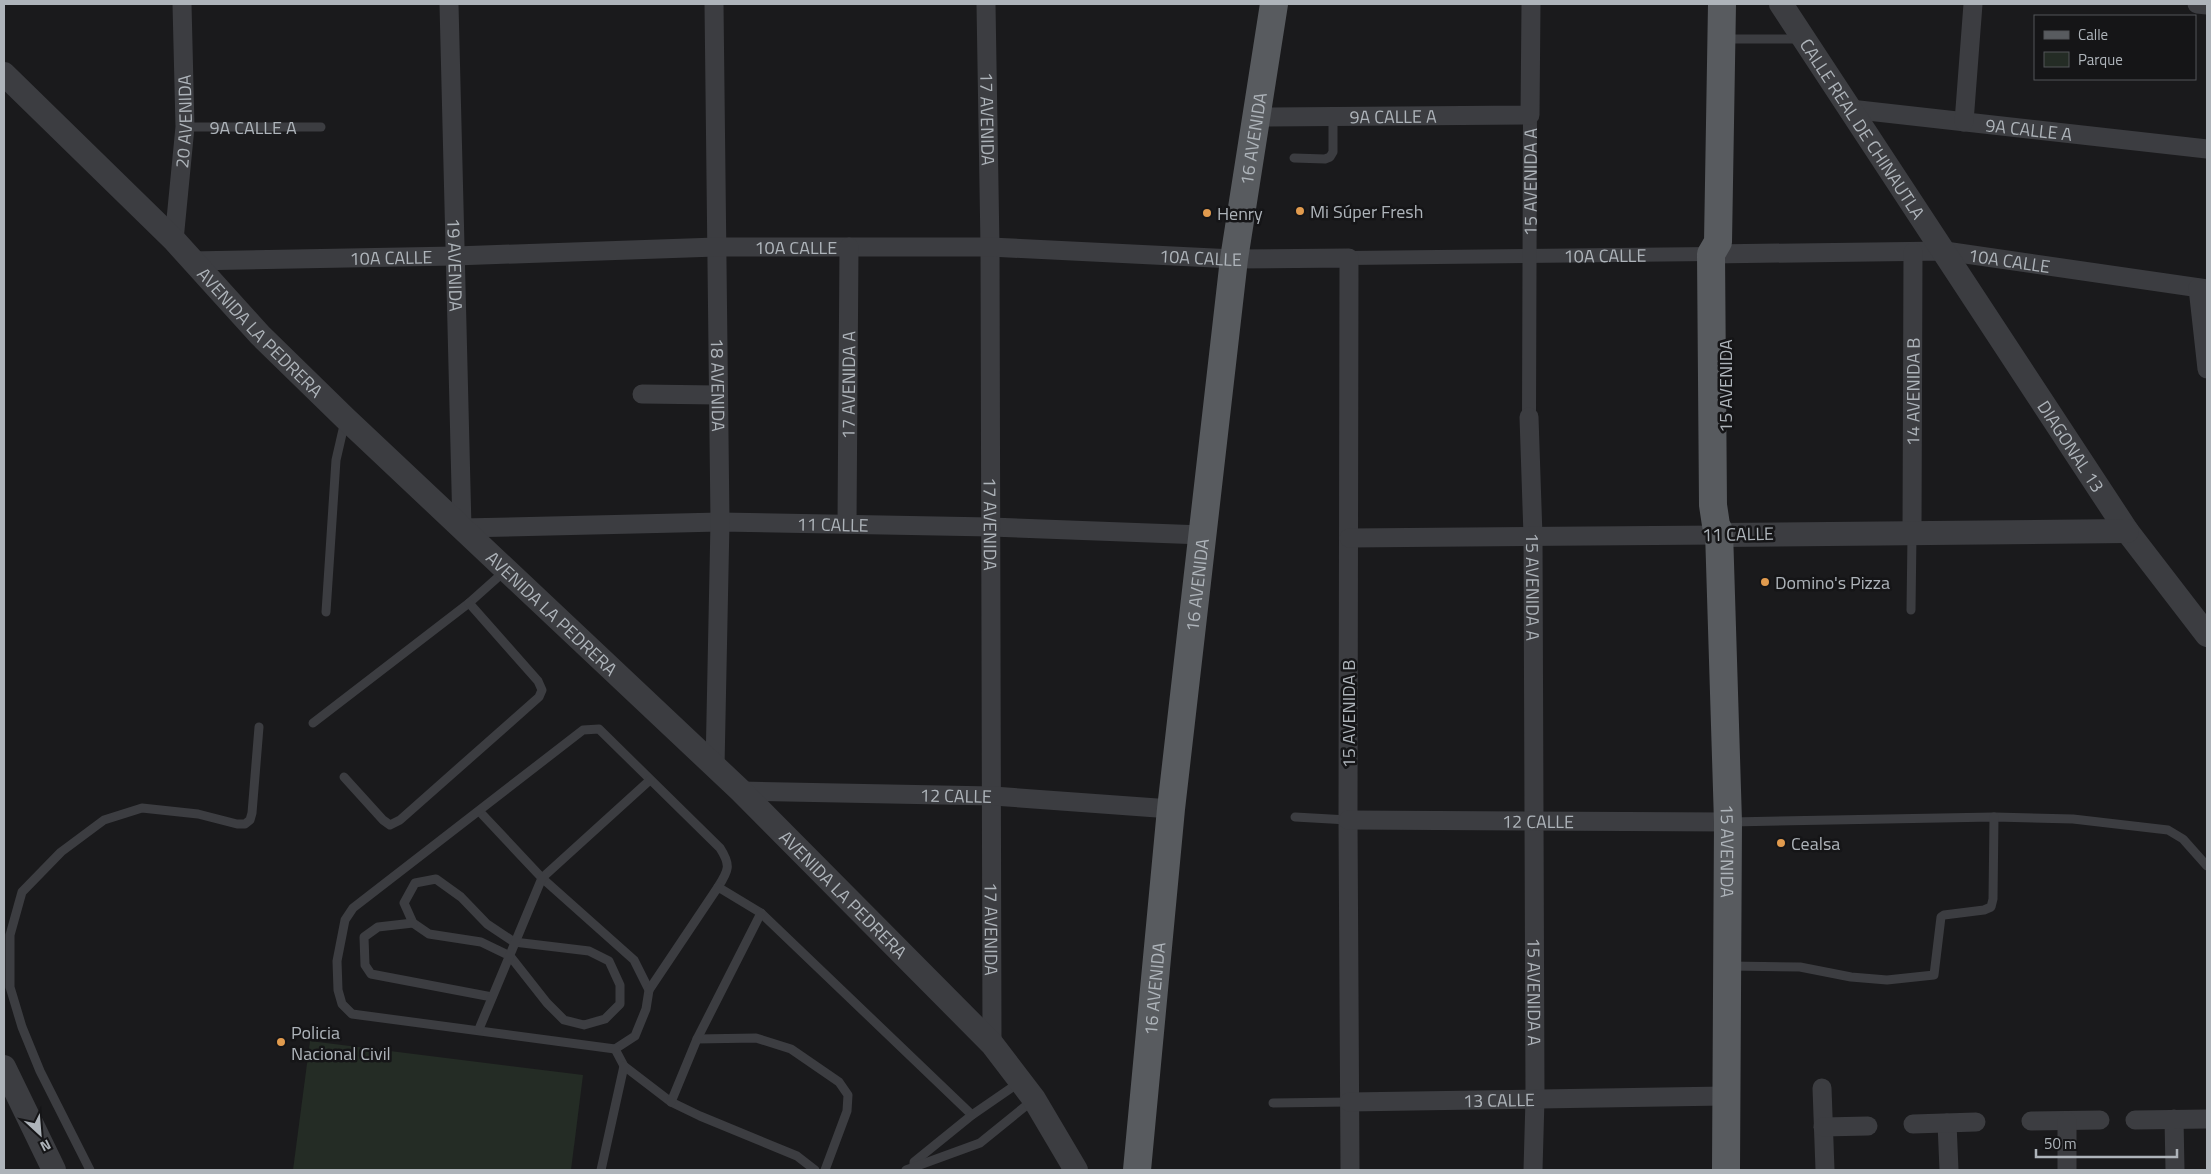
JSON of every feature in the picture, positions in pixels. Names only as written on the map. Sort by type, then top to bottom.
[{"type":"main road","name":"16 AVENIDA","points":[[1137,1170],[1171,809],[1234,260],[1274,4]]},
{"type":"main road","name":"15 AVENIDA","points":[[1722,4],[1713,505],[1719,533],[1728,822],[1726,1170]]},
{"type":"street","name":"20 AVENIDA","points":[[174,240],[184,127],[182,4]]},
{"type":"street","name":"19 AVENIDA","points":[[450,4],[462,528]]},
{"type":"street","name":"18 AVENIDA","points":[[714,4],[720,522],[716,766]]},
{"type":"street","name":"17 AVENIDA","points":[[986,4],[990,247],[993,796],[992,1044]]},
{"type":"street","name":"15 AVENIDA A","points":[[1530,4],[1531,256],[1529,417],[1533,536],[1532,820],[1535,1099],[1533,1170]]},
{"type":"street","name":"CALLE REAL DE CHINAUTLA","points":[[1781,4],[1945,252]]},
{"type":"street","points":[[1964,122],[1973,4]]},
{"type":"street","points":[[2197,4],[2207,5]]},
{"type":"street","name":"AVENIDA LA PEDRERA","points":[[4,74],[174,240],[260,335],[345,418],[716,766],[992,1044],[1027,1091],[1076,1170]]},
{"type":"street","name":"9A CALLE A","points":[[1850,109],[2207,149]]},
{"type":"street","name":"9A CALLE A","points":[[1255,117],[1530,115]]},
{"type":"street","name":"10A CALLE","points":[[191,261],[455,256],[716,246],[990,247],[1234,260],[1531,256],[1718,250],[1945,252],[2203,289]]},
{"type":"street","name":"17 AVENIDA A","points":[[847,524],[849,247]]},
{"type":"street","name":"14 AVENIDA B","points":[[1912,533],[1913,252]]},
{"type":"street","name":"DIAGONAL 13","points":[[1945,252],[2127,531],[2207,634]]},
{"type":"street","name":"15 AVENIDA B","points":[[1350,258],[1348,820],[1350,1170]]},
{"type":"street","points":[[2203,289],[2207,369]]},
{"type":"street","points":[[642,394],[718,395]]},
{"type":"street","name":"11 CALLE","points":[[462,528],[720,522],[991,527],[1203,535]]},
{"type":"street","name":"11 CALLE","points":[[1349,538],[1719,533],[2127,531]]},
{"type":"street","name":"12 CALLE","points":[[741,791],[993,796],[1171,809]]},
{"type":"street","name":"12 CALLE","points":[[1348,820],[1728,822]]},
{"type":"street","points":[[5,1071],[54,1170]]},
{"type":"street","points":[[1822,1088],[1825,1170]]},
{"type":"street","name":"13 CALLE","points":[[1349,1102],[1725,1096]]},
{"type":"street","points":[[2135,1120],[2207,1118]]},
{"type":"street","points":[[2174,1119],[2175,1170]]},
{"type":"street","points":[[2066,1120],[2066,1170]]},
{"type":"street","points":[[2031,1121],[2100,1120]]},
{"type":"street","points":[[1913,1124],[1976,1122]]},
{"type":"street","points":[[1947,1123],[1948,1170]]},
{"type":"street","points":[[1823,1127],[1868,1126]]},
{"type":"lane","points":[[1722,39],[1804,39]]},
{"type":"lane","points":[[1294,158],[1325,159],[1330,157],[1333,152],[1333,116]]},
{"type":"lane","name":"9A CALLE A","points":[[184,127],[321,127]]},
{"type":"lane","points":[[326,612],[336,460],[345,418]]},
{"type":"lane","points":[[1911,610],[1912,533]]},
{"type":"lane","points":[[313,723],[469,602],[506,570]]},
{"type":"lane","points":[[344,777],[382,820],[390,825],[400,820],[539,697],[542,690],[538,681],[469,602]]},
{"type":"lane","points":[[90,1170],[37,1062],[22,1027],[10,987],[10,935],[22,892],[61,852],[104,820],[142,808],[198,814],[237,824],[245,824],[250,820],[252,813],[259,727]]},
{"type":"lane","points":[[599,729],[650,780],[720,848],[728,860],[726,873],[718,887],[649,990],[646,1009],[635,1036],[615,1048],[352,1014],[342,1004],[338,990],[337,961],[345,920],[353,908],[480,812],[583,730],[599,729]]},
{"type":"lane","points":[[479,1029],[542,878],[650,780]]},
{"type":"lane","points":[[480,812],[542,878],[634,960],[649,990]]},
{"type":"lane","points":[[1295,817],[1348,820]]},
{"type":"lane","points":[[1728,822],[1994,817],[2072,819],[2168,830],[2183,839],[2207,866]]},
{"type":"lane","points":[[1726,966],[1800,968],[1851,977],[1887,980],[1934,975],[1941,917],[1984,910],[1991,906],[1994,817]]},
{"type":"lane","points":[[436,879],[461,897],[487,924],[514,942],[589,951],[609,961],[620,985],[620,1004],[605,1019],[584,1025],[564,1020],[547,1003],[510,956],[481,942],[429,934],[413,923],[404,903],[415,883],[436,879]]},
{"type":"lane","points":[[718,887],[761,914],[972,1115]]},
{"type":"lane","points":[[671,1102],[697,1039],[761,914]]},
{"type":"lane","points":[[413,923],[378,927],[369,931],[364,938],[365,965],[371,974],[492,997]]},
{"type":"lane","points":[[697,1039],[756,1038],[792,1049],[839,1082],[848,1095],[848,1111],[825,1170]]},
{"type":"lane","points":[[615,1048],[624,1066],[671,1102],[797,1156],[814,1170]]},
{"type":"lane","points":[[601,1170],[624,1066]]},
{"type":"lane","points":[[910,1168],[914,1162],[972,1115],[1027,1091]]},
{"type":"lane","points":[[910,1168],[980,1142],[1027,1091]]},
{"type":"lane","name":"13 CALLE","points":[[1273,1103],[1349,1102]]},
{"type":"green space","points":[[310,1041],[583,1075],[571,1170],[293,1170]]},
{"type":"place","name":"Mi Súper Fresh","points":[[1300,211]]},
{"type":"place","name":"Henry","points":[[1207,213]]},
{"type":"place","name":"Domino's Pizza","points":[[1765,582]]},
{"type":"place","name":"Cealsa","points":[[1781,843]]},
{"type":"place","name":"Policia Nacional Civil","points":[[281,1042]]}]
